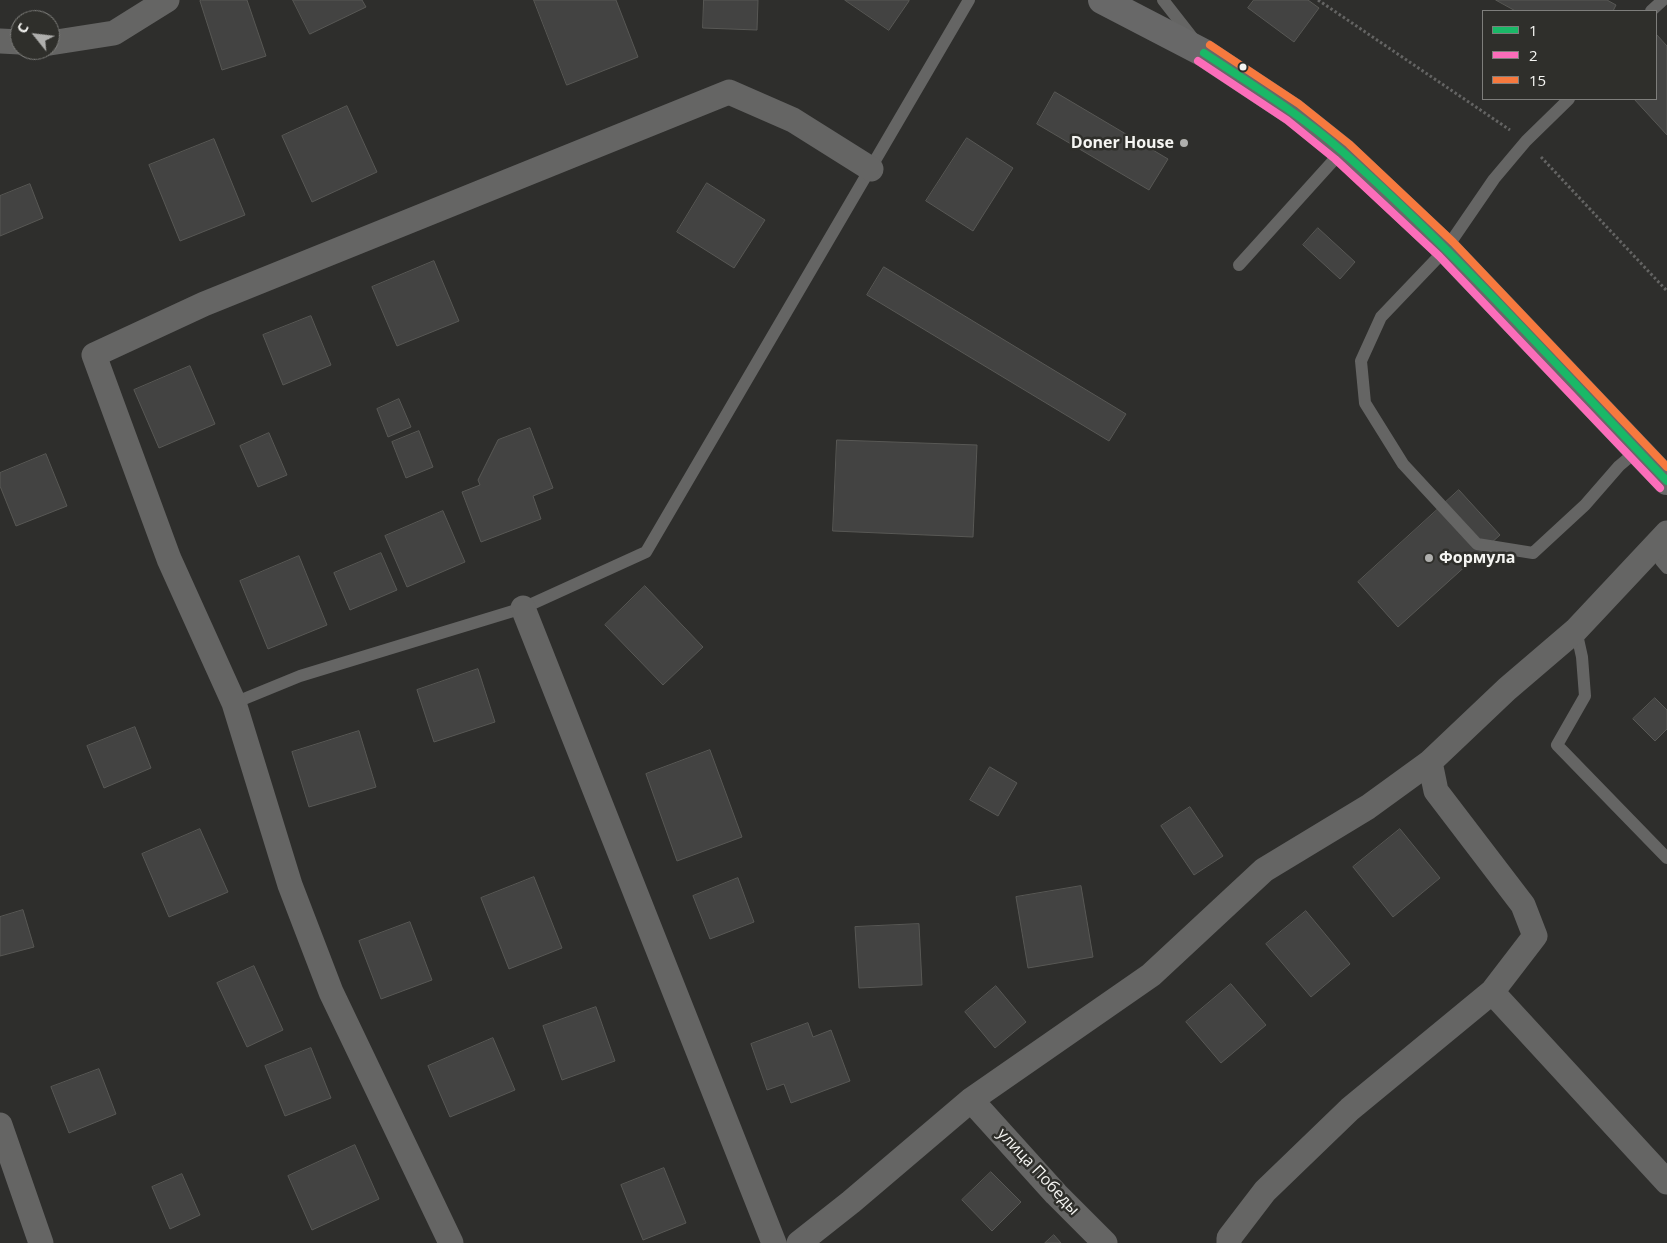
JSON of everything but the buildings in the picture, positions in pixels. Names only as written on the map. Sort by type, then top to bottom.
[{"type":"main road","points":[[1102,0],[1204,53],[1294,112],[1342,151],[1446,249],[1667,481]]},
{"type":"street","points":[[60,41],[114,33],[167,0]]},
{"type":"street","points":[[451,1243],[331,992],[290,885],[234,703],[169,559],[94,355],[204,304],[729,92],[793,120],[871,168]]},
{"type":"street","points":[[799,1243],[851,1202],[971,1100],[1151,975],[1264,870],[1368,807],[1430,762],[1507,689],[1576,630],[1665,534]]},
{"type":"street","points":[[523,608],[774,1243]]},
{"type":"street","points":[[1229,1243],[1230,1238],[1266,1190],[1343,1116],[1492,992],[1535,936],[1524,905],[1436,790],[1430,762]]},
{"type":"street","points":[[1492,992],[1667,1182]]},
{"type":"street","name":"улица Победы","points":[[971,1100],[1056,1194],[1105,1243]]},
{"type":"street","points":[[0,1125],[41,1243]]},
{"type":"lane","points":[[234,703],[300,676],[523,608],[646,552],[969,0]]},
{"type":"lane","points":[[1163,0],[1204,53]]},
{"type":"lane","points":[[1652,10],[1663,0]]},
{"type":"lane","points":[[1568,100],[1526,141],[1494,179],[1446,249],[1381,317],[1361,361],[1365,403],[1403,464],[1477,544],[1533,553],[1585,505],[1619,466],[1638,450]]},
{"type":"lane","points":[[1239,265],[1342,151]]},
{"type":"lane","points":[[1665,534],[1661,561],[1667,568]]},
{"type":"lane","points":[[1576,630],[1582,657],[1585,696],[1558,745],[1667,858]]},
{"type":"transit line","name":"15","points":[[1210,45],[1299,104],[1349,144],[1453,242],[1667,467]]},
{"type":"transit line","name":"1","points":[[1204,53],[1310,125],[1386,191],[1508,313],[1667,481]]},
{"type":"transit line","name":"2","points":[[1198,61],[1287,120],[1335,159],[1439,256],[1660,488]]},
{"type":"place","name":"Doner House","points":[[1184,143]]},
{"type":"place","name":"Формула","points":[[1429,558]]}]
